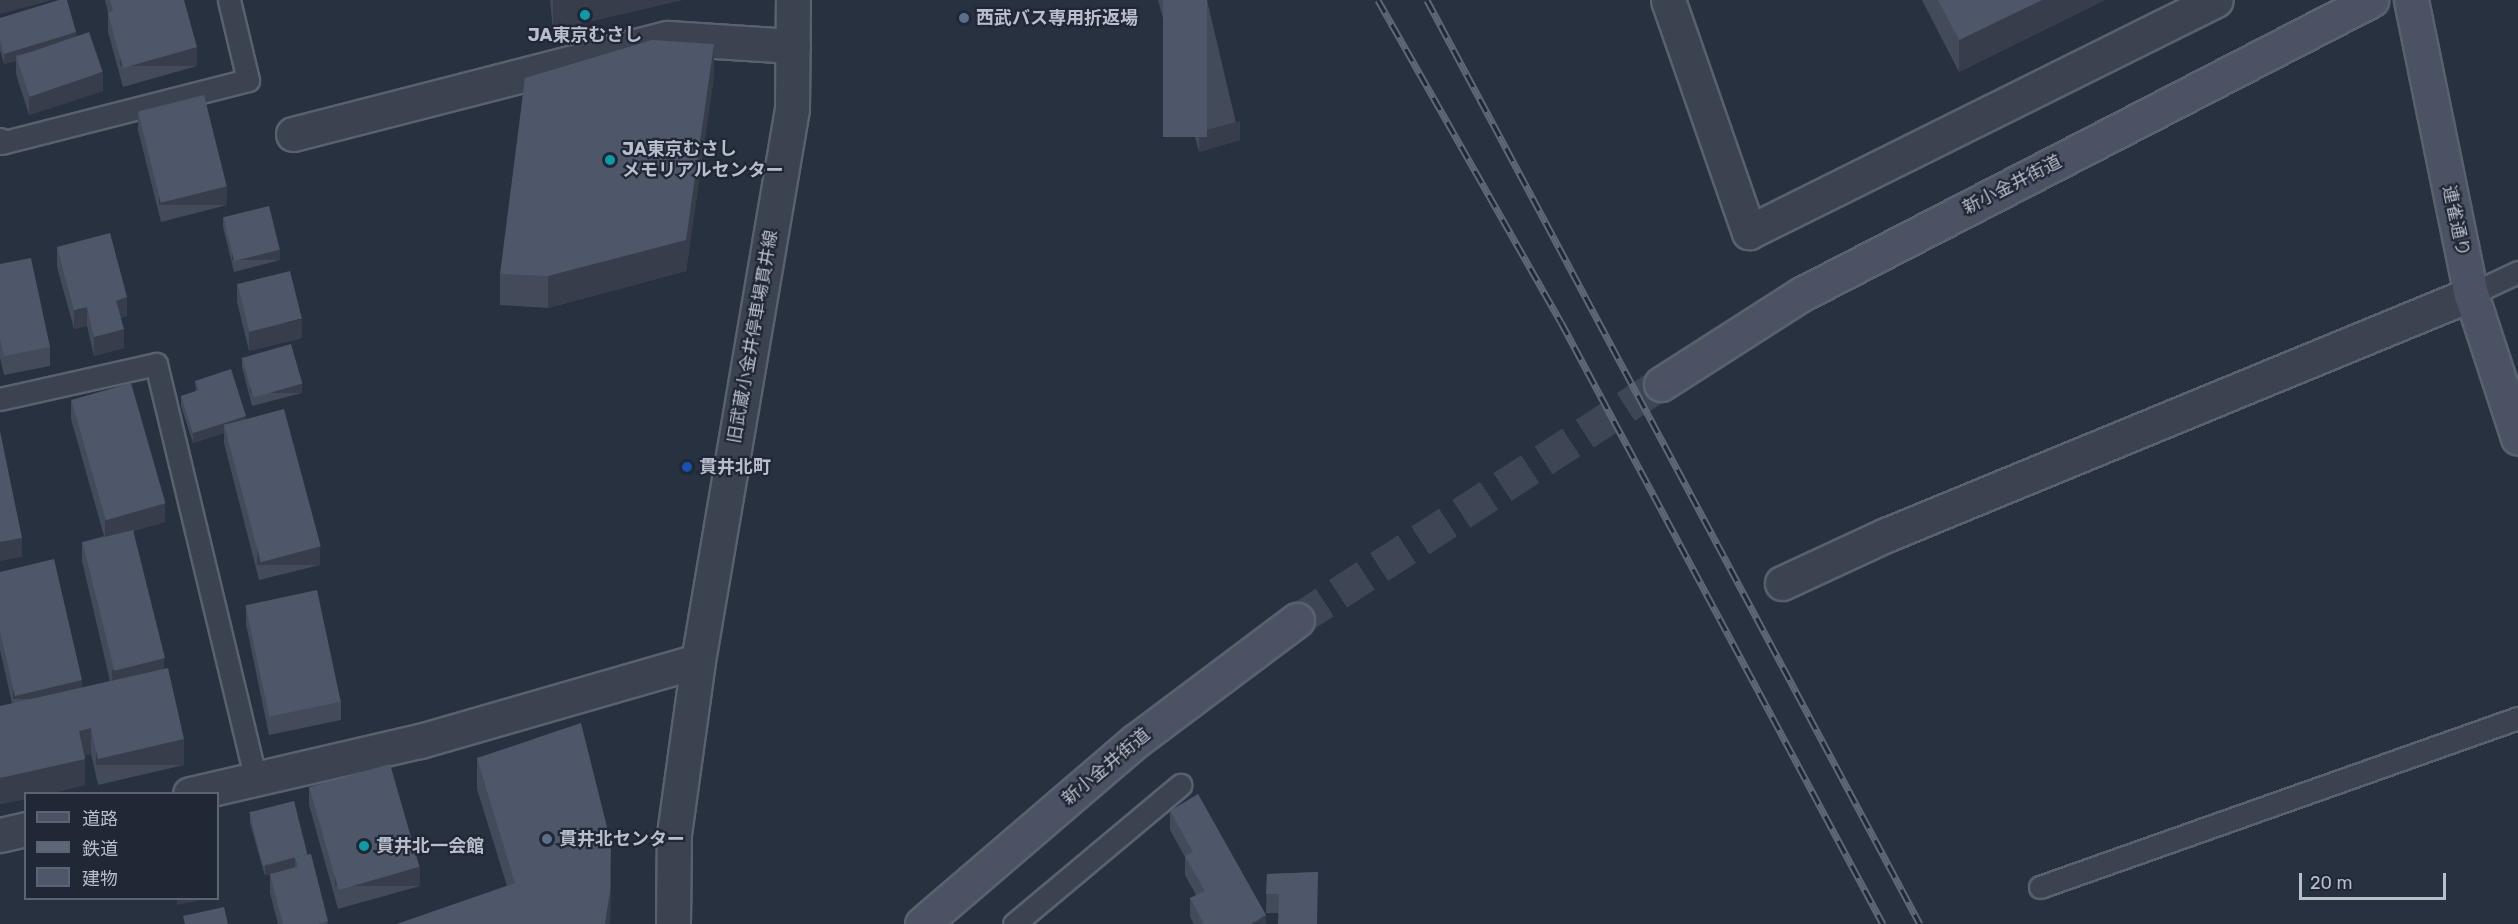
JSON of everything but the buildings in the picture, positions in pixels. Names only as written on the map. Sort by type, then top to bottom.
[{"type":"main road","name":"新小金井街道","points":[[1661,384],[1800,295],[2371,0]]},
{"type":"main road","name":"連雀通り","points":[[2411,0],[2471,294],[2518,438]]},
{"type":"main road","name":"新小金井街道","points":[[922,924],[1137,740],[1298,620]]},
{"type":"street","name":"旧武蔵小金井停車場貫井線","points":[[673,924],[674,834],[698,661],[792,109],[793,0]]},
{"type":"street","points":[[1668,0],[1749,232],[2216,0]]},
{"type":"street","points":[[293,134],[668,38],[793,46]]},
{"type":"street","points":[[1782,584],[1886,535],[2471,294]]},
{"type":"street","points":[[199,792],[420,741],[698,661]]},
{"type":"street","points":[[0,834],[24,829]]},
{"type":"lane","points":[[0,139],[1,143],[248,80],[229,0]]},
{"type":"lane","points":[[2471,294],[2518,272]]},
{"type":"lane","points":[[0,399],[156,364],[256,779]]},
{"type":"lane","points":[[2040,887],[2518,718]]},
{"type":"lane","points":[[1014,924],[1180,785]]},
{"type":"tunnel","points":[[1297,620],[1661,384]]},
{"type":"railway","points":[[1378,0],[1561,322],[1883,924]]},
{"type":"railway","points":[[1427,0],[1920,924]]},
{"type":"place","name":"JA東京むさし","points":[[585,15]]},
{"type":"place","name":"西武バス専用折返場","points":[[964,18]]},
{"type":"place","name":"JA東京むさし メモリアルセンター","points":[[610,160]]},
{"type":"place","name":"貫井北町","points":[[687,467]]},
{"type":"place","name":"貫井北センター","points":[[547,839]]},
{"type":"place","name":"貫井北一会館","points":[[364,846]]}]
